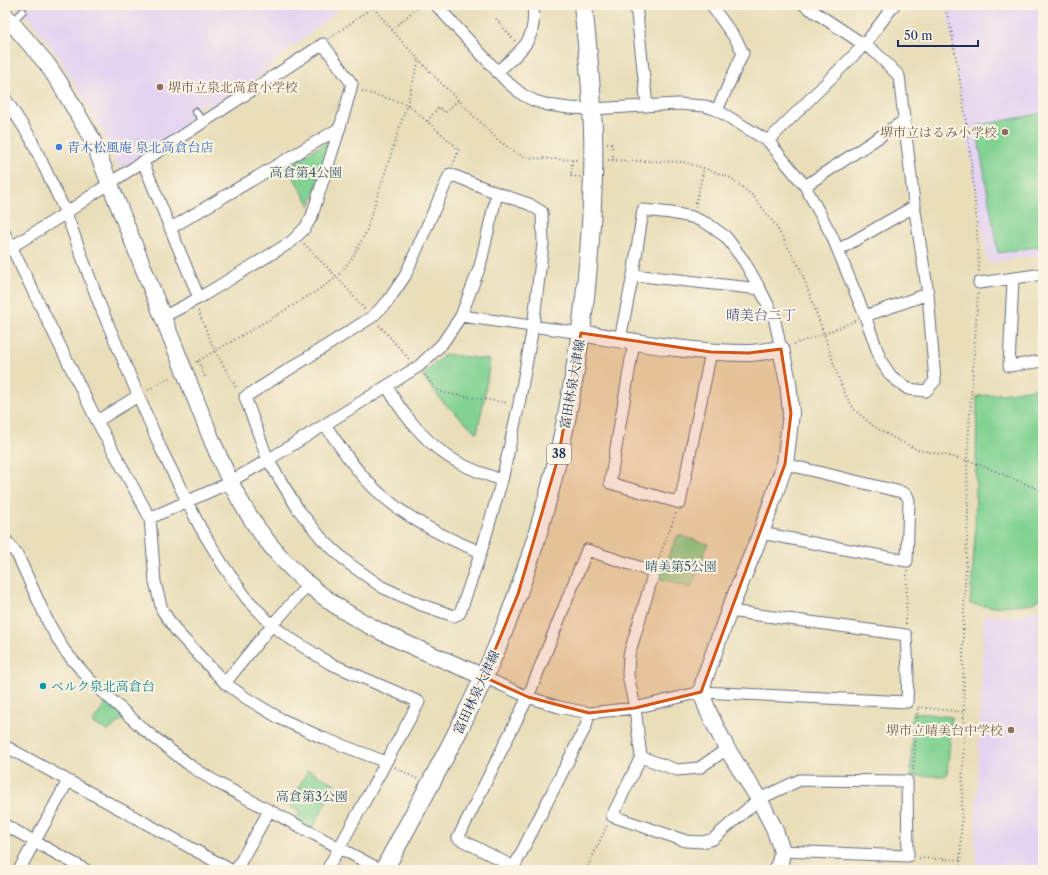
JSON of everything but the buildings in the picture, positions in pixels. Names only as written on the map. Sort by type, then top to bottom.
[{"type":"main road","name":"富田林泉大津線","points":[[384,870],[474,699],[498,647],[518,594],[541,522],[558,458],[581,333],[589,266],[593,175],[592,109],[588,48],[583,5]]},
{"type":"street","points":[[436,5],[507,82],[523,95],[535,101],[548,105],[569,108],[592,109],[677,104],[705,106],[717,110],[768,141],[805,186],[838,250],[865,316],[881,362],[891,376],[908,389],[926,391],[935,381],[928,294],[914,206],[899,76],[865,44],[804,5]]},
{"type":"street","points":[[497,72],[523,49],[531,37],[534,24],[533,5]]},
{"type":"street","points":[[636,5],[647,106]]},
{"type":"street","points":[[713,5],[714,9],[737,41],[743,53],[717,110]]},
{"type":"street","points":[[768,141],[865,44],[894,5]]},
{"type":"street","points":[[13,16],[61,85],[92,139],[213,443],[230,482],[244,509],[263,536],[283,560],[308,585],[336,606],[370,626],[528,697],[559,707],[589,713],[635,708],[701,692],[907,702],[908,672],[906,635],[729,611]]},
{"type":"street","points":[[8,248],[66,213],[323,44],[352,84],[352,88],[312,216],[305,228],[291,242],[163,318]]},
{"type":"street","points":[[5,98],[30,138],[66,213],[99,302],[161,449],[187,502],[223,565],[247,599],[272,625],[288,637],[329,663],[420,702],[327,870]]},
{"type":"street","points":[[805,186],[905,120]]},
{"type":"street","points":[[171,228],[338,129]]},
{"type":"street","points":[[143,162],[171,228],[196,299]]},
{"type":"street","points":[[450,174],[497,193],[530,204],[542,212],[543,244],[533,327],[519,404],[502,480],[481,552],[460,613],[454,616],[418,604],[382,587],[348,563],[322,539],[298,509],[268,460],[245,397],[372,317],[388,301],[405,276],[413,260],[450,174]]},
{"type":"street","points":[[150,518],[230,482],[419,366],[442,344],[461,316],[480,266],[497,193]]},
{"type":"street","points":[[838,250],[914,206]]},
{"type":"street","points":[[711,352],[680,503],[610,483],[633,275],[643,210],[692,217],[708,224],[726,237],[744,261],[774,317],[788,382],[791,413],[785,464],[761,533],[729,611],[701,692],[708,711],[727,750],[760,799],[774,828],[782,851],[780,863],[776,870]]},
{"type":"street","points":[[5,234],[8,248],[97,421],[150,518],[155,582],[162,610],[176,632],[225,683],[246,698],[281,719],[322,738],[386,762]]},
{"type":"street","points":[[979,283],[1043,274]]},
{"type":"street","points":[[633,275],[760,289]]},
{"type":"street","points":[[1013,278],[1009,366],[1043,361]]},
{"type":"street","points":[[865,316],[928,294]]},
{"type":"street","points":[[461,316],[711,352],[749,353],[781,349]]},
{"type":"street","points":[[386,386],[395,403],[426,438],[446,455],[475,471],[502,480]]},
{"type":"street","points":[[97,421],[138,396]]},
{"type":"street","points":[[325,425],[350,460],[365,478],[389,502],[419,523],[452,540],[481,552]]},
{"type":"street","points":[[761,533],[907,561],[909,501],[907,495],[785,464]]},
{"type":"street","points":[[5,539],[18,556],[48,622],[64,650],[89,679],[142,728],[192,767],[216,782],[380,870]]},
{"type":"street","points":[[589,713],[586,726],[514,867],[458,838],[528,697],[587,550],[654,572],[629,655],[628,676],[635,708],[641,757],[612,816],[686,841],[703,842],[714,839],[760,799],[800,780],[907,781],[908,856],[782,851]]},
{"type":"street","points":[[225,683],[272,625],[308,585]]},
{"type":"street","points":[[5,746],[231,870]]},
{"type":"street","points":[[641,757],[677,770],[699,768],[727,750]]},
{"type":"street","points":[[19,870],[68,781]]},
{"type":"street","points":[[236,870],[269,811]]},
{"type":"street","points":[[5,825],[86,870]]},
{"type":"lane","points":[[195,111],[204,122]]},
{"type":"path","points":[[392,30],[420,5]]},
{"type":"path","points":[[944,5],[954,49],[965,114],[977,227],[979,283],[967,460],[968,512],[963,635],[964,712],[960,870]]},
{"type":"path","points":[[323,44],[326,40],[372,6],[419,60],[498,140],[517,154],[530,158],[578,160]]},
{"type":"path","points":[[496,19],[523,49]]},
{"type":"path","points":[[206,379],[197,362],[279,314],[337,277],[353,257],[366,232],[407,104],[419,60]]},
{"type":"path","points":[[352,88],[407,104],[460,149],[450,174]]},
{"type":"path","points":[[426,121],[439,107],[446,113],[458,100]]},
{"type":"path","points":[[605,144],[612,144],[612,160]]},
{"type":"path","points":[[572,160],[571,176],[581,177]]},
{"type":"path","points":[[608,160],[682,162],[731,178],[754,197],[776,226],[800,268],[838,377],[846,396],[855,410],[873,426],[918,450],[967,460],[1043,491]]},
{"type":"path","points":[[692,217],[704,168]]},
{"type":"path","points":[[297,237],[337,277]]},
{"type":"path","points":[[196,299],[215,351],[240,394],[245,397]]},
{"type":"path","points":[[781,349],[824,334],[865,316]]},
{"type":"path","points":[[419,366],[436,389],[444,393],[519,404]]},
{"type":"path","points":[[138,396],[170,378]]},
{"type":"path","points":[[654,572],[680,503]]},
{"type":"path","points":[[906,635],[907,561]]},
{"type":"path","points":[[907,702],[911,706],[964,712]]},
{"type":"path","points":[[907,781],[913,776],[918,707]]},
{"type":"path","points":[[386,762],[420,780]]},
{"type":"path","points":[[586,870],[612,816]]},
{"type":"path","points":[[908,856],[913,858],[960,860]]},
{"type":"highlighted area","points":[[581,333],[711,352],[749,353],[781,349],[791,413],[785,464],[701,692],[635,708],[589,713],[528,697],[484,677],[518,594],[558,458]]},
{"type":"shaded area","name":"堺市立泉北高倉小学校","points":[[17,5],[338,5],[337,11],[266,69],[267,71],[209,107],[204,102],[188,117],[191,122],[126,166],[117,166],[104,135],[57,55]]},
{"type":"shaded area","name":"堺市立はるみ小学校","points":[[946,5],[1043,5],[1043,255],[988,263]]},
{"type":"shaded area","name":"堺市立晴美台中学校","points":[[1043,608],[1043,870],[978,870],[975,844],[984,615],[1017,616]]},
{"type":"green space","points":[[1043,113],[1043,246],[998,253],[976,126]]},
{"type":"green space","name":"高倉第4公園","points":[[325,143],[330,145],[310,206],[287,166]]},
{"type":"green space","points":[[445,354],[490,360],[477,433],[441,400],[422,376]]},
{"type":"green space","points":[[1043,387],[1043,597],[1034,603],[992,607],[970,604],[975,536],[977,396],[1009,393]]},
{"type":"green space","name":"晴美第5公園","points":[[678,535],[708,544],[691,588],[658,578]]},
{"type":"green space","points":[[107,703],[125,717],[108,731],[92,723]]},
{"type":"green space","points":[[912,712],[952,717],[947,776],[911,776]]},
{"type":"green space","name":"高倉第3公園","points":[[308,770],[335,784],[313,828],[296,820],[300,812],[289,806]]},
{"type":"place","name":"堺市立泉北高倉小学校","points":[[160,87]]},
{"type":"place","name":"堺市立はるみ小学校","points":[[1005,132]]},
{"type":"place","name":"青木松風庵 泉北高倉台店","points":[[59,147]]},
{"type":"place","name":"ベルク泉北高倉台","points":[[43,686]]},
{"type":"place","name":"堺市立晴美台中学校","points":[[1011,730]]},
{"type":"district","name":"晴美台二丁","points":[[761,315]]}]
